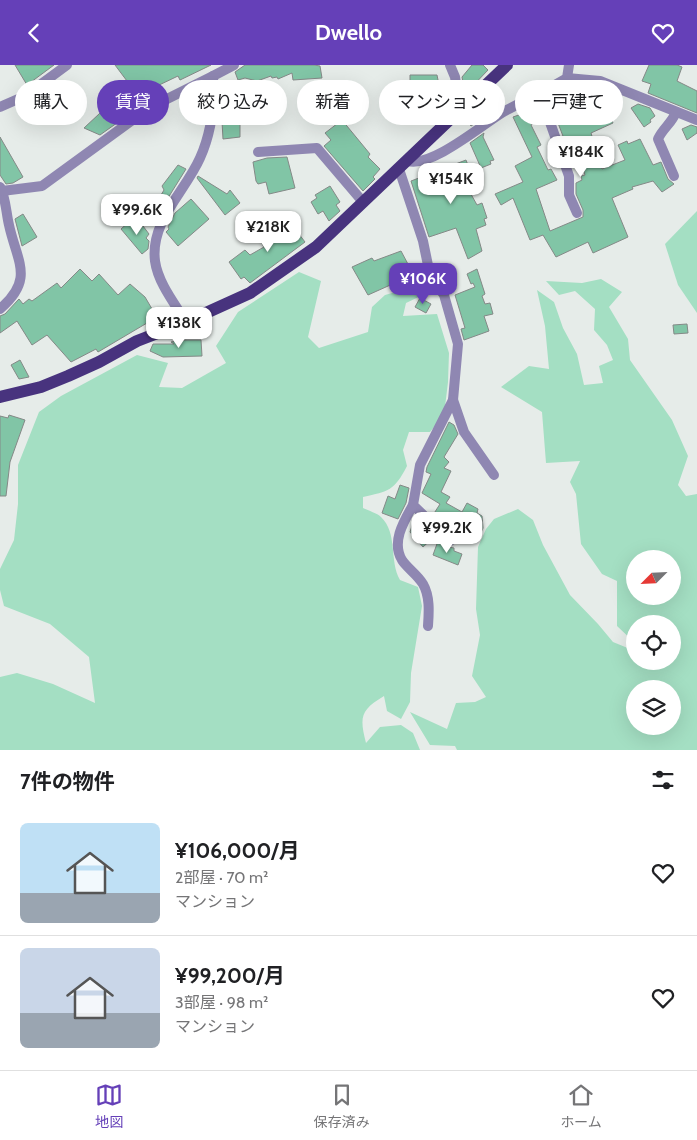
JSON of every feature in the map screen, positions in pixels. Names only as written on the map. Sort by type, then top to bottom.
[{"type":"main road","points":[[491,80],[507,65]]},
{"type":"main road","points":[[0,397],[41,387],[99,362],[138,341],[186,323],[250,293],[316,247],[444,125]]},
{"type":"street","points":[[0,107],[25,96],[67,65]]},
{"type":"street","points":[[0,309],[12,299],[20,287],[22,273],[21,262],[9,227],[1,189],[42,186],[149,108],[234,65]]},
{"type":"street","points":[[450,65],[455,80]]},
{"type":"street","points":[[566,78],[569,65]]},
{"type":"street","points":[[186,323],[161,281],[155,262],[154,246],[158,228],[200,160],[210,133],[214,102],[213,76]]},
{"type":"street","points":[[563,80],[566,78],[600,81],[697,120]]},
{"type":"street","points":[[428,626],[429,604],[424,585],[413,569],[402,561],[398,546],[400,529],[413,505],[420,465],[453,400],[458,345],[444,295],[430,275],[403,165],[443,151],[504,111],[515,106]]},
{"type":"street","points":[[674,176],[658,139],[662,130],[673,122],[676,112]]},
{"type":"street","points":[[550,125],[568,176],[569,195],[577,213]]},
{"type":"street","points":[[258,152],[317,148],[363,202]]},
{"type":"street","points":[[453,400],[464,432],[494,475]]},
{"type":"street","points":[[413,505],[450,541]]},
{"type":"green space","points":[[697,211],[697,313],[678,285],[665,244]]},
{"type":"green space","points":[[299,272],[321,281],[308,337],[319,348],[368,332],[372,307],[385,295],[421,285],[427,293],[406,303],[403,316],[437,314],[449,353],[444,415],[430,432],[409,432],[403,450],[407,466],[398,481],[390,489],[363,497],[363,508],[379,516],[390,531],[395,564],[400,580],[418,587],[422,606],[411,673],[410,702],[401,719],[387,711],[384,696],[370,705],[366,710],[363,720],[366,743],[380,727],[401,725],[413,733],[420,750],[0,750],[0,677],[17,673],[53,684],[95,703],[89,657],[50,624],[4,606],[0,590],[0,569],[14,540],[18,504],[18,465],[39,412],[61,396],[137,355],[168,363],[159,387],[182,388],[226,363],[216,346],[238,312]]},
{"type":"green space","points":[[601,279],[622,292],[609,307],[628,339],[630,360],[672,420],[688,456],[678,485],[686,496],[697,494],[697,750],[457,750],[455,746],[430,745],[410,712],[447,729],[456,703],[475,702],[486,697],[472,676],[480,635],[476,609],[478,547],[486,529],[494,519],[518,509],[533,520],[543,545],[570,595],[613,642],[626,647],[626,670],[681,670],[681,615],[626,615],[626,634],[617,626],[617,581],[602,574],[581,544],[576,494],[570,482],[580,461],[546,463],[542,412],[501,387],[529,366],[549,369],[545,326],[537,290],[554,302],[563,328],[577,354],[584,385],[603,383],[599,366],[613,360],[607,345],[594,330],[595,309],[575,291],[559,295],[546,281],[582,283]]},
{"type":"building","points":[[15,65],[54,65],[34,80],[24,80]]},
{"type":"building","points":[[115,65],[211,65],[180,80],[178,76],[169,80],[126,80]]},
{"type":"building","points":[[245,65],[314,65],[320,66],[322,78],[293,80],[292,73],[278,79],[271,76],[260,80],[245,78],[238,80],[235,72]]},
{"type":"building","points":[[472,65],[483,65],[488,70],[478,80],[463,80],[462,77]]},
{"type":"building","points":[[649,65],[677,65],[682,67],[677,81],[697,91],[697,113],[648,93],[651,84],[642,81]]},
{"type":"building","points":[[410,75],[437,75],[438,80],[410,80]]},
{"type":"building","points":[[638,104],[650,108],[655,116],[644,127],[631,108]]},
{"type":"building","points":[[97,116],[97,125],[114,125],[100,135],[84,128]]},
{"type":"building","points":[[222,125],[240,125],[240,137],[223,139]]},
{"type":"building","points":[[335,125],[346,125],[370,154],[368,157],[380,169],[373,177],[375,179],[363,191],[324,146],[331,140],[325,133]]},
{"type":"building","points":[[517,125],[531,125],[541,145],[537,147],[548,170],[551,169],[557,180],[536,189],[550,231],[583,217],[583,210],[576,194],[576,183],[582,180],[581,176],[585,175],[574,140],[566,144],[559,125],[609,125],[591,133],[602,169],[625,160],[618,145],[627,141],[628,144],[640,139],[653,165],[661,162],[668,179],[674,184],[662,192],[653,181],[632,187],[633,189],[612,198],[628,237],[593,253],[588,242],[556,257],[543,235],[530,240],[513,198],[501,205],[495,194],[523,182],[515,166],[532,157]]},
{"type":"building","points":[[691,125],[697,127],[697,133],[687,140],[682,129]]},
{"type":"building","points":[[484,133],[483,137],[494,160],[490,161],[491,164],[481,168],[470,143]]},
{"type":"building","points":[[0,137],[23,177],[13,183],[6,184],[0,175]]},
{"type":"building","points":[[287,157],[295,188],[269,194],[266,182],[258,184],[256,181],[253,162],[267,158]]},
{"type":"building","points":[[466,160],[475,184],[467,187],[477,205],[482,203],[487,218],[484,219],[486,225],[476,229],[482,251],[468,259],[456,228],[429,237],[411,181]]},
{"type":"building","points":[[178,165],[186,169],[158,214],[152,210],[164,190],[162,186]]},
{"type":"building","points":[[198,176],[227,194],[230,190],[240,203],[225,215],[197,178]]},
{"type":"building","points":[[330,186],[340,202],[336,205],[340,211],[329,221],[323,211],[318,214],[311,202],[317,198],[315,195]]},
{"type":"building","points":[[191,199],[209,219],[178,246],[166,232],[175,213]]},
{"type":"building","points":[[23,214],[37,237],[22,246],[15,219]]},
{"type":"building","points":[[131,220],[139,229],[143,226],[149,234],[146,238],[149,241],[148,249],[142,254],[121,229]]},
{"type":"building","points":[[289,221],[305,242],[250,283],[244,277],[241,279],[229,262],[245,250],[250,255],[264,247],[261,242],[283,228],[282,226]]},
{"type":"building","points":[[401,251],[409,266],[421,265],[423,275],[397,285],[397,282],[368,295],[352,267],[372,258],[374,261]]},
{"type":"building","points":[[80,269],[92,281],[99,274],[118,295],[130,284],[145,297],[155,314],[147,323],[98,352],[96,349],[71,362],[47,335],[32,345],[17,321],[0,333],[0,316],[5,314],[19,299],[23,304],[29,299],[32,301],[57,283],[61,288]]},
{"type":"building","points":[[477,269],[485,294],[482,296],[485,304],[490,303],[493,314],[484,316],[489,331],[464,340],[461,329],[465,328],[455,295],[475,287],[473,283],[471,284],[467,274]]},
{"type":"building","points":[[420,298],[431,304],[426,313],[415,307]]},
{"type":"building","points":[[687,324],[688,333],[674,334],[673,325]]},
{"type":"building","points":[[201,340],[202,356],[163,357],[150,351],[153,344],[174,344],[171,342]]},
{"type":"building","points":[[20,360],[29,377],[19,379],[11,365]]},
{"type":"building","points":[[9,415],[25,420],[10,462],[6,496],[0,496],[0,416],[8,418]]},
{"type":"building","points":[[449,422],[454,425],[458,434],[444,457],[449,462],[444,468],[451,471],[441,492],[450,497],[446,503],[462,512],[467,503],[478,509],[477,513],[482,516],[483,528],[478,540],[448,523],[445,526],[433,515],[440,504],[422,493],[431,474],[426,472],[427,467]]},
{"type":"building","points":[[400,485],[409,488],[406,503],[398,519],[382,513],[388,496],[395,499]]},
{"type":"building","points":[[415,516],[435,536],[423,547],[410,532]]},
{"type":"building","points":[[438,541],[462,554],[458,565],[433,555]]}]
